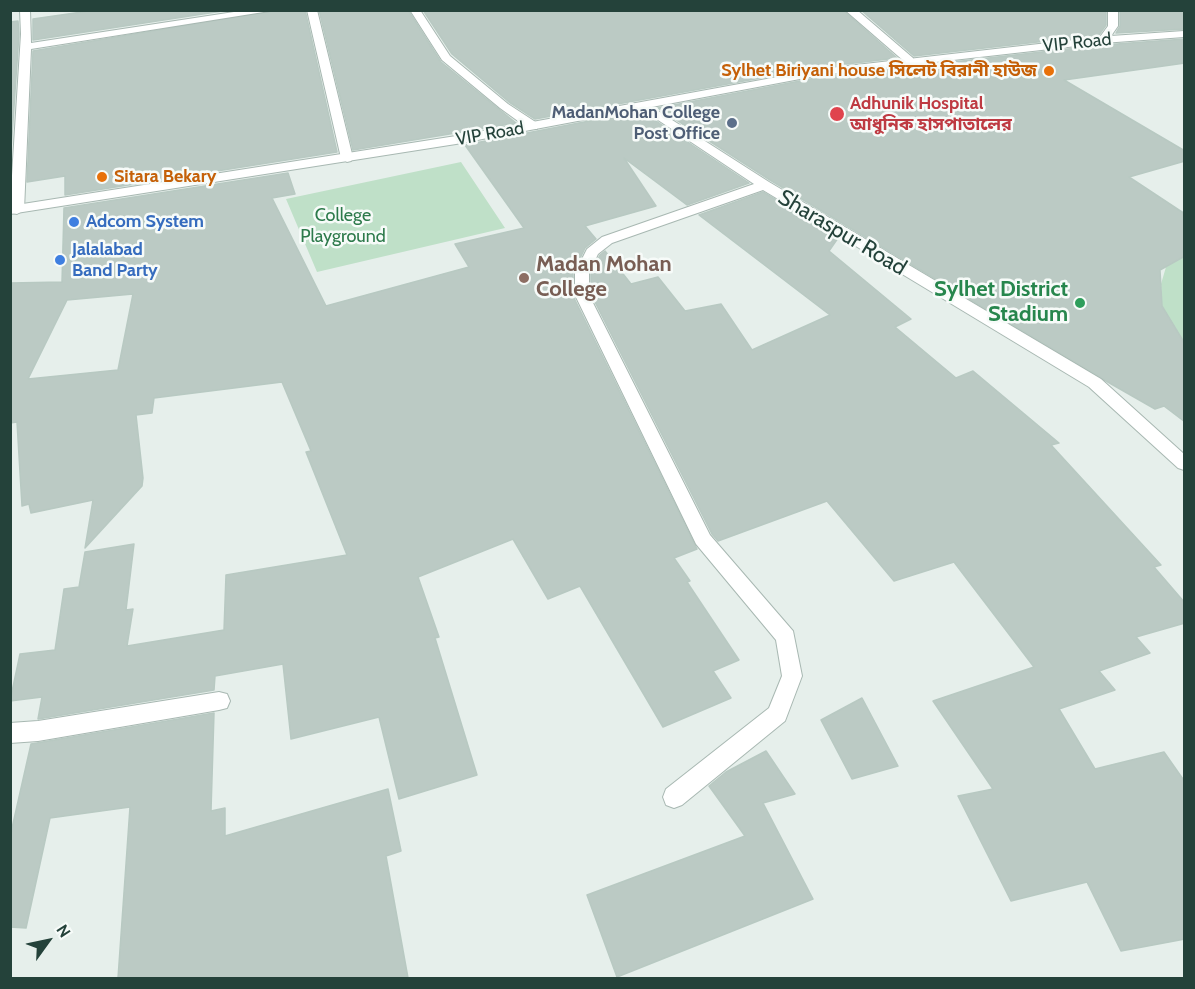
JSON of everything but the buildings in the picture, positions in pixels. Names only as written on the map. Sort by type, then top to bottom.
[{"type":"street","points":[[13,213],[25,47],[25,10]]},
{"type":"street","points":[[187,10],[191,22]]},
{"type":"street","points":[[25,47],[271,10]]},
{"type":"street","points":[[312,10],[346,158]]},
{"type":"street","points":[[416,10],[446,58],[504,106],[533,126]]},
{"type":"street","points":[[850,10],[909,60]]},
{"type":"street","points":[[1103,40],[1113,26],[1113,10]]},
{"type":"street","name":"VIP Road","points":[[13,213],[533,126],[821,72],[909,60],[1185,34]]},
{"type":"street","name":"Sharaspur Road","points":[[644,106],[764,185],[1095,383],[1185,464]]},
{"type":"street","points":[[674,797],[777,714],[792,676],[786,637],[703,539],[582,295],[582,273],[592,252],[607,240],[764,185]]},
{"type":"street","points":[[10,733],[38,731],[219,701]]},
{"type":"green space","name":"College Playground","points":[[461,162],[505,228],[317,272],[286,199]]},
{"type":"green space","points":[[1184,256],[1184,344],[1162,306],[1161,284],[1166,267]]},
{"type":"place","name":"Sylhet Biriyani house সিলেট বিরানী হাউজ","points":[[1049,71]]},
{"type":"place","name":"Adhunik Hospital আধুনিক হাসপাতালের","points":[[837,114]]},
{"type":"place","name":"MadanMohan College Post Office","points":[[732,123]]},
{"type":"place","name":"Sitara Bekary","points":[[102,177]]},
{"type":"place","name":"Adcom System","points":[[74,222]]},
{"type":"place","name":"Jalalabad Band Party","points":[[60,260]]},
{"type":"place","name":"Madan Mohan College","points":[[524,278]]},
{"type":"place","name":"Sylhet District Stadium","points":[[1080,303]]}]
